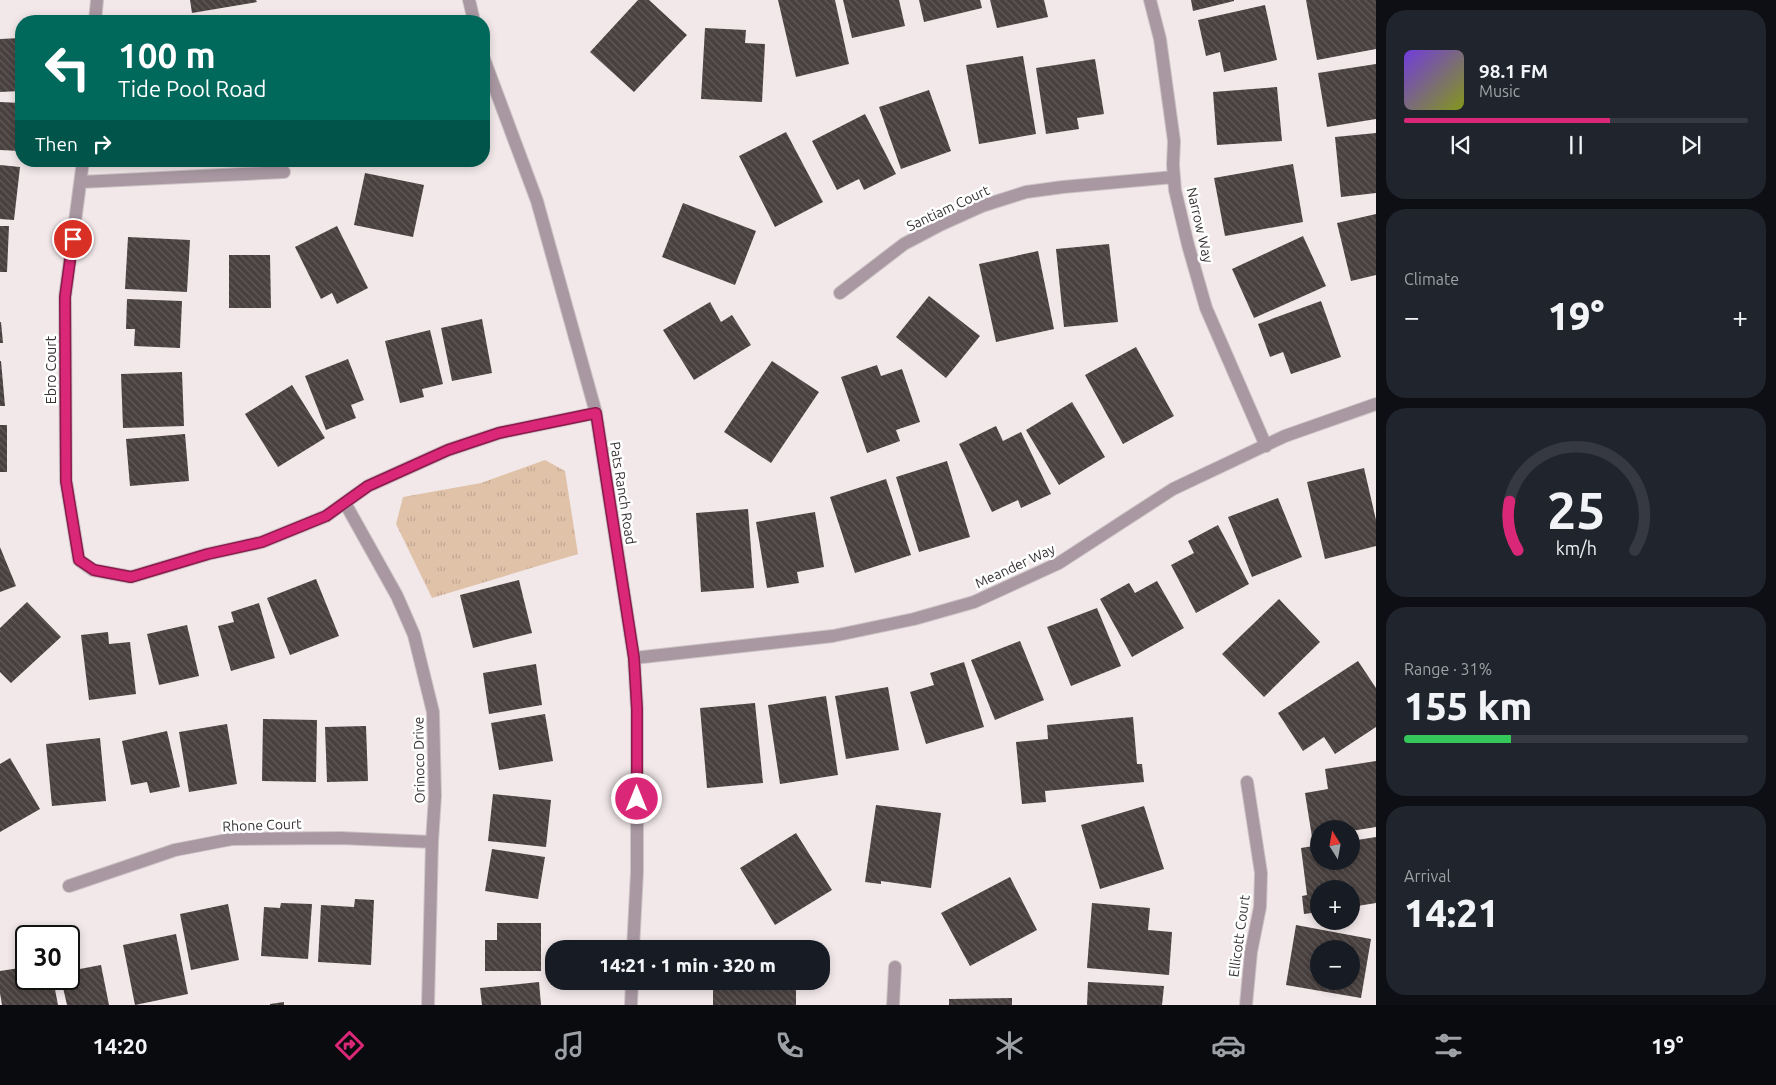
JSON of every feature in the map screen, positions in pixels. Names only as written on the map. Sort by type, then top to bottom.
[{"type":"street","points":[[96,15],[97,0]]},
{"type":"street","points":[[469,0],[473,15]]},
{"type":"street","name":"Narrow Way","points":[[1150,0],[1160,39],[1171,108],[1174,141],[1172,165],[1188,245],[1206,308],[1266,446]]},
{"type":"street","name":"Pats Ranch Road","points":[[490,75],[537,201],[596,413],[634,658],[637,709],[637,872],[633,940]]},
{"type":"street","name":"Ebro Court","points":[[82,167],[65,297],[66,481],[79,560],[94,570],[131,577],[208,554],[262,542],[326,516],[344,503]]},
{"type":"street","points":[[81,182],[284,172]]},
{"type":"street","name":"Santiam Court","points":[[840,293],[904,244],[982,206],[1026,192],[1174,177]]},
{"type":"street","name":"Meander Way","points":[[634,658],[833,636],[914,619],[974,602],[1059,563],[1173,489],[1285,436],[1376,404]]},
{"type":"street","points":[[344,503],[368,486],[448,450],[499,433],[596,413]]},
{"type":"street","name":"Orinoco Drive","points":[[344,503],[397,596],[414,635],[433,712],[435,796],[428,1005]]},
{"type":"street","name":"Ellicott Court","points":[[1246,1005],[1251,952],[1260,907],[1261,873],[1247,782]]},
{"type":"street","name":"Rhone Court","points":[[69,886],[174,850],[232,839],[340,838],[432,842]]},
{"type":"street","points":[[893,1005],[895,967]]},
{"type":"street","points":[[631,1005],[632,990]]},
{"type":"green space","points":[[545,460],[565,471],[578,554],[432,598],[396,524],[403,497],[481,483]]},
{"type":"building","points":[[190,0],[256,0],[257,2],[192,13]]},
{"type":"building","points":[[638,0],[649,0],[687,35],[634,92],[590,52]]},
{"type":"building","points":[[778,0],[835,0],[849,64],[796,77]]},
{"type":"building","points":[[843,0],[899,0],[905,26],[852,38]]},
{"type":"building","points":[[919,0],[980,0],[982,8],[924,22]]},
{"type":"building","points":[[990,0],[1044,0],[1048,17],[997,28]]},
{"type":"building","points":[[1191,0],[1234,0],[1234,1],[1193,11]]},
{"type":"building","points":[[1306,0],[1376,0],[1376,49],[1317,60]]},
{"type":"building","points":[[1265,5],[1277,60],[1224,72],[1220,52],[1206,56],[1198,20]]},
{"type":"building","points":[[705,28],[746,30],[745,43],[765,44],[762,102],[701,99]]},
{"type":"building","points":[[15,38],[15,91],[0,92],[0,39]]},
{"type":"building","points":[[1023,56],[1036,134],[979,144],[966,65]]},
{"type":"building","points":[[1095,59],[1104,114],[1077,118],[1079,129],[1046,134],[1036,68]]},
{"type":"building","points":[[1376,64],[1376,119],[1327,127],[1318,73]]},
{"type":"building","points":[[1277,87],[1282,141],[1217,145],[1213,92]]},
{"type":"building","points":[[929,90],[951,151],[901,169],[879,107]]},
{"type":"building","points":[[0,102],[15,103],[15,151],[0,150]]},
{"type":"building","points":[[865,114],[896,174],[864,190],[859,179],[837,190],[812,141]]},
{"type":"building","points":[[786,132],[823,202],[775,227],[739,156]]},
{"type":"building","points":[[1376,133],[1376,193],[1341,197],[1335,137]]},
{"type":"building","points":[[1293,164],[1303,222],[1225,236],[1214,178]]},
{"type":"building","points":[[0,165],[20,167],[14,220],[0,219]]},
{"type":"building","points":[[365,173],[424,185],[413,237],[354,225]]},
{"type":"building","points":[[683,203],[756,231],[735,285],[662,257]]},
{"type":"building","points":[[1376,214],[1376,275],[1351,281],[1337,223]]},
{"type":"building","points":[[0,226],[9,226],[7,272],[0,272]]},
{"type":"building","points":[[337,226],[368,288],[337,304],[332,293],[321,299],[295,247]]},
{"type":"building","points":[[1303,236],[1326,286],[1254,318],[1232,269]]},
{"type":"building","points":[[128,237],[190,240],[187,292],[125,289]]},
{"type":"building","points":[[1109,244],[1118,322],[1064,327],[1056,249]]},
{"type":"building","points":[[1038,251],[1054,329],[996,342],[979,264]]},
{"type":"building","points":[[229,255],[270,255],[271,308],[229,308]]},
{"type":"building","points":[[929,296],[980,336],[946,378],[896,337]]},
{"type":"building","points":[[127,299],[182,301],[180,348],[134,346],[135,329],[126,329]]},
{"type":"building","points":[[1321,301],[1341,357],[1291,374],[1283,352],[1270,357],[1258,324]]},
{"type":"building","points":[[710,302],[721,322],[732,315],[751,345],[694,380],[663,330]]},
{"type":"building","points":[[482,319],[492,373],[452,381],[441,328]]},
{"type":"building","points":[[1,322],[3,343],[0,343]]},
{"type":"building","points":[[430,330],[443,384],[422,389],[424,397],[400,403],[385,341]]},
{"type":"building","points":[[1136,347],[1174,416],[1123,444],[1085,375]]},
{"type":"building","points":[[348,359],[364,400],[351,405],[356,418],[326,430],[305,376]]},
{"type":"building","points":[[1,361],[5,406],[0,406]]},
{"type":"building","points":[[772,361],[819,392],[771,463],[724,432]]},
{"type":"building","points":[[877,365],[881,376],[902,369],[920,422],[896,430],[900,441],[867,453],[841,377]]},
{"type":"building","points":[[182,372],[184,426],[123,428],[121,374]]},
{"type":"building","points":[[292,385],[325,438],[278,467],[245,414]]},
{"type":"building","points":[[1072,402],[1105,457],[1059,485],[1026,430]]},
{"type":"building","points":[[0,425],[7,425],[7,472],[0,472]]},
{"type":"building","points":[[996,426],[1003,441],[1021,432],[1051,494],[1021,508],[1018,500],[992,512],[959,444]]},
{"type":"building","points":[[185,434],[189,481],[130,486],[126,439]]},
{"type":"building","points":[[947,461],[970,537],[919,552],[896,477]]},
{"type":"building","points":[[1364,468],[1376,520],[1376,546],[1325,559],[1307,482]]},
{"type":"building","points":[[886,479],[911,555],[855,573],[830,497]]},
{"type":"building","points":[[1278,498],[1302,557],[1252,577],[1228,517]]},
{"type":"building","points":[[748,509],[754,588],[701,592],[696,513]]},
{"type":"building","points":[[815,512],[824,567],[797,572],[799,583],[767,588],[756,522]]},
{"type":"building","points":[[1218,525],[1249,584],[1196,613],[1171,565],[1194,553],[1188,541]]},
{"type":"building","points":[[0,547],[16,586],[0,592]]},
{"type":"building","points":[[316,579],[339,636],[290,655],[267,598]]},
{"type":"building","points":[[519,580],[532,633],[473,648],[460,595]]},
{"type":"building","points":[[1157,581],[1184,628],[1132,657],[1100,599],[1129,583],[1135,593]]},
{"type":"building","points":[[1279,599],[1320,642],[1264,697],[1222,654]]},
{"type":"building","points":[[27,602],[61,637],[11,683],[0,672],[0,628]]},
{"type":"building","points":[[259,603],[275,658],[231,671],[218,626],[234,622],[231,612]]},
{"type":"building","points":[[1097,608],[1121,666],[1071,686],[1047,627]]},
{"type":"building","points":[[187,625],[199,676],[159,685],[147,634]]},
{"type":"building","points":[[108,632],[109,644],[130,642],[136,694],[89,700],[81,635]]},
{"type":"building","points":[[1020,641],[1044,700],[995,720],[971,660]]},
{"type":"building","points":[[1358,661],[1376,688],[1376,727],[1335,754],[1324,737],[1303,751],[1278,713]]},
{"type":"building","points":[[964,662],[984,727],[926,744],[910,692],[934,685],[930,673]]},
{"type":"building","points":[[536,664],[542,705],[489,714],[483,673]]},
{"type":"building","points":[[888,687],[899,750],[846,759],[835,696]]},
{"type":"building","points":[[826,696],[838,775],[780,784],[768,705]]},
{"type":"building","points":[[755,703],[763,783],[707,788],[700,708]]},
{"type":"building","points":[[545,714],[553,761],[499,770],[491,723]]},
{"type":"building","points":[[1133,717],[1137,764],[1142,764],[1144,782],[1045,791],[1046,802],[1022,804],[1016,742],[1048,739],[1047,725]]},
{"type":"building","points":[[263,719],[317,720],[316,782],[262,781]]},
{"type":"building","points":[[227,724],[237,784],[189,792],[179,732]]},
{"type":"building","points":[[366,726],[368,781],[327,782],[325,727]]},
{"type":"building","points":[[167,731],[180,787],[150,793],[147,782],[131,785],[122,741]]},
{"type":"building","points":[[100,738],[106,801],[52,806],[46,744]]},
{"type":"building","points":[[10,758],[40,809],[0,832],[0,764]]},
{"type":"building","points":[[1376,761],[1376,827],[1360,830],[1360,820],[1310,820],[1310,824],[1305,793],[1328,789],[1325,769]]},
{"type":"building","points":[[493,794],[551,800],[546,847],[488,841]]},
{"type":"building","points":[[876,805],[941,813],[931,888],[881,881],[881,884],[865,882]]},
{"type":"building","points":[[1144,806],[1164,869],[1100,889],[1081,825]]},
{"type":"building","points":[[796,833],[832,890],[775,925],[740,868]]},
{"type":"building","points":[[1376,837],[1376,903],[1360,906],[1360,880],[1310,880],[1310,913],[1304,914],[1302,896],[1307,895],[1301,848],[1310,846],[1310,870],[1360,870],[1360,840]]},
{"type":"building","points":[[492,849],[545,857],[538,899],[485,891]]},
{"type":"building","points":[[1010,877],[1037,930],[970,966],[941,913]]},
{"type":"building","points":[[355,899],[374,900],[371,965],[318,962],[321,905],[354,907]]},
{"type":"building","points":[[281,903],[312,904],[308,959],[261,956],[264,907],[280,908]]},
{"type":"building","points":[[1092,903],[1150,908],[1148,930],[1172,932],[1169,975],[1087,968]]},
{"type":"building","points":[[228,904],[239,960],[191,970],[180,914]]},
{"type":"building","points":[[497,923],[541,923],[541,971],[485,971],[485,940],[497,940]]},
{"type":"building","points":[[1296,925],[1310,928],[1310,930],[1323,930],[1371,939],[1361,998],[1315,990],[1360,990],[1360,940],[1310,940],[1310,989],[1286,985]]},
{"type":"building","points":[[176,934],[188,994],[135,1005],[123,945]]},
{"type":"building","points":[[101,965],[109,1005],[67,1005],[64,990],[80,990],[80,969]]},
{"type":"building","points":[[15,969],[15,990],[55,990],[58,1005],[2,1005],[0,971]]},
{"type":"building","points":[[539,982],[541,1005],[482,1005],[480,988]]},
{"type":"building","points":[[1088,982],[1164,986],[1162,1005],[1087,1005]]},
{"type":"building","points":[[713,990],[796,990],[796,1005],[713,1005]]},
{"type":"building","points":[[1012,998],[1012,1005],[949,1005],[949,999]]},
{"type":"building","points":[[284,1002],[284,1005],[270,1005],[270,1004]]},
{"type":"route","points":[[73,239],[65,297],[66,481],[79,560],[94,570],[131,577],[208,554],[262,542],[326,516],[368,486],[448,450],[499,433],[596,413],[634,658],[637,709],[637,799]]}]
